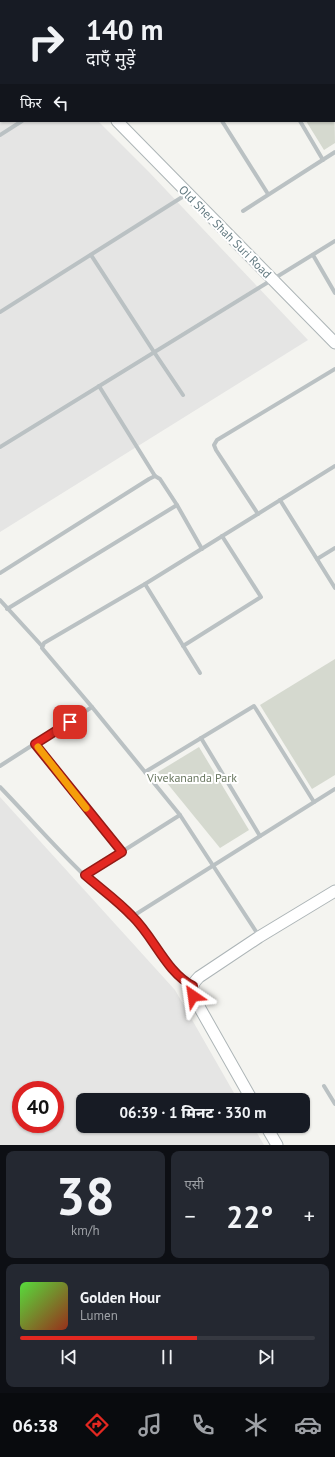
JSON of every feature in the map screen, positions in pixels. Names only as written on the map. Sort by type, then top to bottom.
[{"type":"street","points":[[0,135],[20,122]]},
{"type":"street","name":"Old Sher Shah Suri Road","points":[[118,122],[335,343]]},
{"type":"street","points":[[223,122],[268,194]]},
{"type":"street","points":[[301,122],[323,160]]},
{"type":"street","points":[[243,211],[335,152]]},
{"type":"street","points":[[0,312],[187,194]]},
{"type":"street","points":[[0,447],[335,241]]},
{"type":"street","points":[[313,254],[335,293]]},
{"type":"street","points":[[91,255],[183,395]]},
{"type":"street","points":[[258,514],[214,445],[217,440],[335,369]]},
{"type":"street","points":[[99,386],[155,476],[160,479],[177,505],[202,549]]},
{"type":"street","points":[[42,646],[44,643],[202,549],[335,466]]},
{"type":"street","points":[[0,573],[155,476]]},
{"type":"street","points":[[280,500],[335,588]]},
{"type":"street","points":[[7,609],[177,505]]},
{"type":"street","points":[[183,646],[261,597],[222,536]]},
{"type":"street","points":[[317,559],[335,548]]},
{"type":"street","points":[[144,584],[200,673]]},
{"type":"street","points":[[0,600],[42,646],[42,648],[180,815],[259,937]]},
{"type":"street","points":[[145,772],[254,707],[314,802]]},
{"type":"street","points":[[0,766],[92,708]]},
{"type":"street","points":[[202,738],[260,836]]},
{"type":"street","points":[[35,744],[122,852]]},
{"type":"street","points":[[0,787],[85,875],[133,916],[175,972],[184,981],[193,986]]},
{"type":"street","points":[[133,916],[335,789]]},
{"type":"street","points":[[85,875],[180,815]]},
{"type":"street","points":[[248,1093],[193,996],[193,986],[199,977],[259,937],[335,891]]},
{"type":"street","points":[[324,1086],[335,1104]]},
{"type":"street","points":[[270,1133],[277,1145]]},
{"type":"shaded area","points":[[0,122],[99,122],[149,172],[308,340],[0,532]]},
{"type":"shaded area","points":[[0,797],[175,990],[234,1093],[76,1093],[76,1133],[257,1133],[264,1145],[0,1145]]},
{"type":"green space","points":[[307,122],[335,122],[335,143],[324,150]]},
{"type":"green space","points":[[335,659],[335,775],[312,789],[260,705]]},
{"type":"green space","name":"Vivekananda Park","points":[[199,747],[249,830],[220,848],[158,772]]},
{"type":"slow traffic","points":[[38,747],[86,808]]},
{"type":"route","points":[[70,722],[35,744],[122,852],[85,875],[133,916],[175,972],[184,981],[193,986],[193,996]]}]
